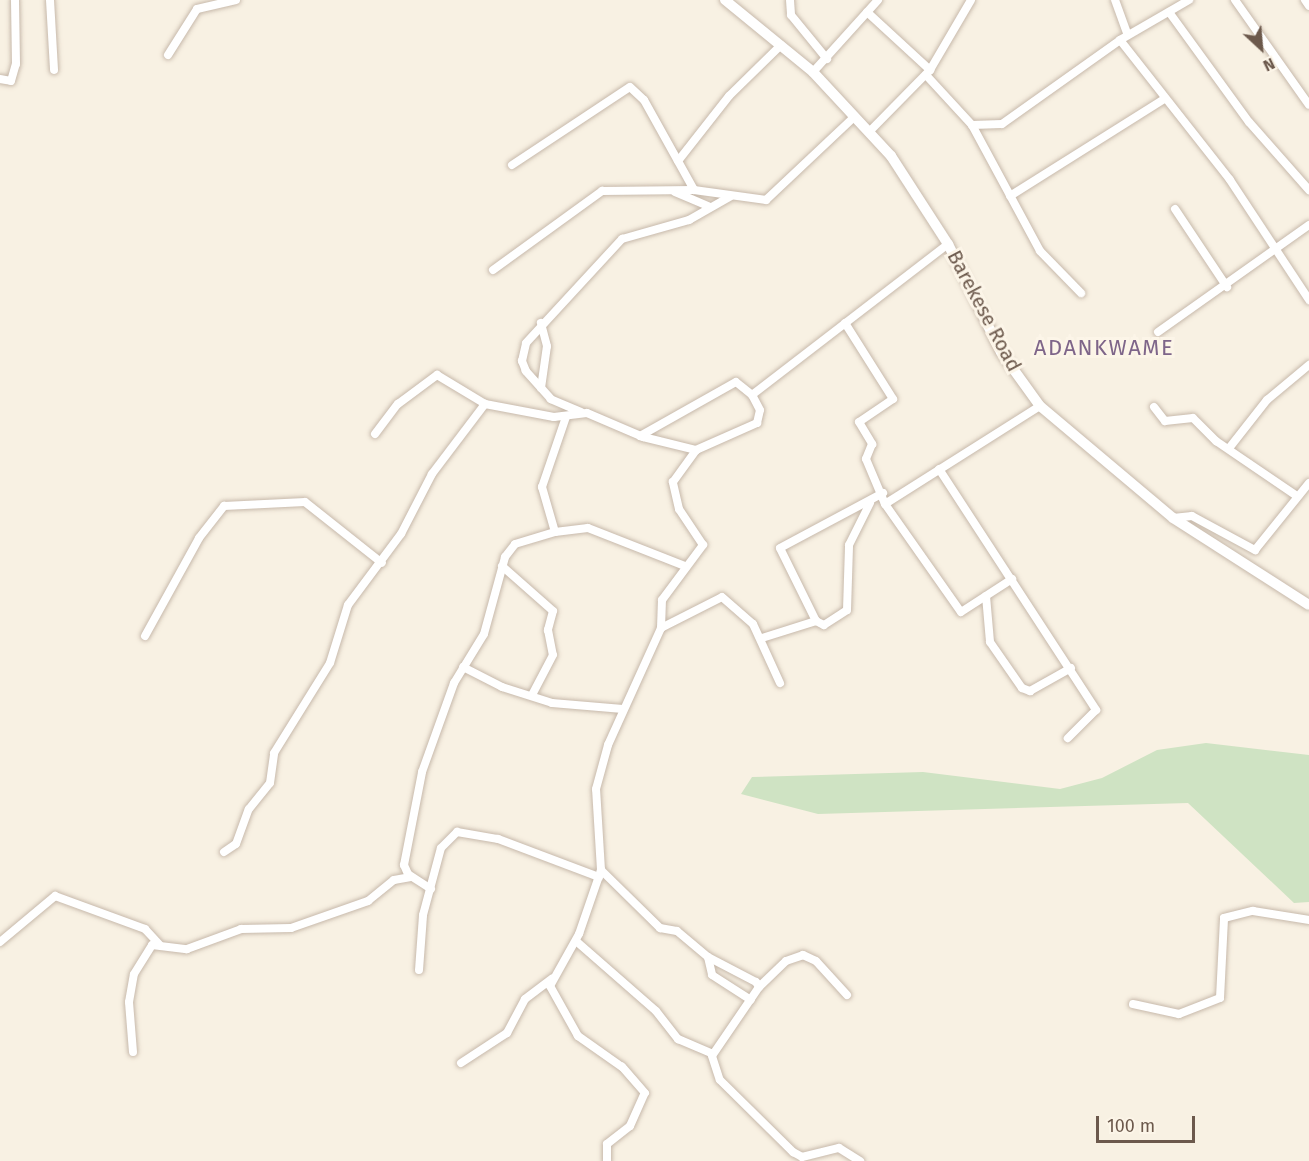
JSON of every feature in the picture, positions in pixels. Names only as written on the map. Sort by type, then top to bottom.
[{"type":"main road","name":"Barekese Road","points":[[725,0],[813,72],[869,132],[916,190],[948,243],[1001,352],[1040,406],[1173,518],[1309,605]]},
{"type":"street","points":[[0,80],[11,81],[16,64],[15,0]]},
{"type":"street","points":[[50,0],[54,70]]},
{"type":"street","points":[[193,0],[197,9]]},
{"type":"street","points":[[168,55],[197,9],[236,0]]},
{"type":"street","points":[[790,0],[791,15],[827,59]]},
{"type":"street","points":[[813,72],[878,0]]},
{"type":"street","points":[[869,132],[928,72],[971,0]]},
{"type":"street","points":[[1115,0],[1128,35]]},
{"type":"street","points":[[972,125],[1002,123],[1120,40],[1189,0]]},
{"type":"street","points":[[1235,0],[1309,105]]},
{"type":"street","points":[[1305,0],[1309,6]]},
{"type":"street","points":[[867,12],[928,72],[972,125],[1044,258],[1081,293]]},
{"type":"street","points":[[1169,12],[1268,147],[1293,166],[1309,190]]},
{"type":"street","points":[[1120,40],[1164,99],[1230,180],[1275,251],[1309,298]]},
{"type":"street","points":[[678,161],[729,96],[781,45]]},
{"type":"street","points":[[512,165],[630,87],[644,100],[694,190]]},
{"type":"street","points":[[1010,196],[1164,99]]},
{"type":"street","points":[[493,270],[594,195],[694,190],[766,200],[855,116]]},
{"type":"street","points":[[675,192],[710,207]]},
{"type":"street","points":[[696,450],[640,436],[581,412],[541,388],[522,361],[522,351],[541,323],[622,239],[689,219],[731,196]]},
{"type":"street","points":[[1175,209],[1227,287]]},
{"type":"street","points":[[1158,332],[1227,287],[1309,225]]},
{"type":"street","points":[[753,395],[948,243]]},
{"type":"street","points":[[541,323],[547,346],[541,388]]},
{"type":"street","points":[[845,323],[893,399],[859,422],[873,446],[866,459],[883,493],[885,504],[961,612],[1011,579]]},
{"type":"street","points":[[1230,447],[1267,400],[1309,365]]},
{"type":"street","points":[[375,435],[398,404],[433,376],[485,404],[566,417],[581,412]]},
{"type":"street","points":[[607,1161],[607,1144],[630,1126],[645,1093],[622,1067],[574,1031],[550,988],[552,980],[576,941],[600,874],[596,789],[623,709],[661,628],[662,600],[704,540],[680,509],[672,487],[696,450],[757,423],[760,410],[753,395],[736,382],[640,436]]},
{"type":"street","points":[[224,852],[236,844],[252,804],[267,788],[274,753],[330,663],[348,605],[382,562],[427,482],[485,404]]},
{"type":"street","points":[[885,504],[1040,406]]},
{"type":"street","points":[[1154,407],[1165,421],[1193,418],[1297,496]]},
{"type":"street","points":[[555,532],[542,487],[566,417]]},
{"type":"street","points":[[939,469],[1071,668],[1097,712],[1068,738]]},
{"type":"street","points":[[1173,518],[1192,516],[1255,550],[1309,483]]},
{"type":"street","points":[[870,503],[849,545],[847,610],[824,625],[816,621],[780,548],[870,503],[883,493]]},
{"type":"street","points":[[145,636],[205,529],[224,506],[305,502],[382,562]]},
{"type":"street","points":[[431,889],[411,877],[404,865],[419,785],[435,729],[464,667],[484,634],[502,566],[515,544],[555,532],[588,528],[685,566]]},
{"type":"street","points":[[502,566],[553,611],[548,630],[553,655],[532,695]]},
{"type":"street","points":[[986,596],[990,642],[1022,688],[1030,691],[1071,668]]},
{"type":"street","points":[[661,628],[722,597],[762,638],[780,683]]},
{"type":"street","points":[[762,638],[816,621]]},
{"type":"street","points":[[464,667],[502,687],[566,705],[623,709]]},
{"type":"street","points":[[419,970],[417,953],[441,848],[457,832],[498,840],[600,874],[648,918],[677,931],[708,957],[747,974],[759,987]]},
{"type":"street","points":[[133,1052],[128,1029],[134,974],[152,945],[187,949],[241,929],[291,928],[368,901],[394,880],[411,877]]},
{"type":"street","points":[[0,942],[55,896],[144,928],[159,944]]},
{"type":"street","points":[[1133,1005],[1179,1014],[1220,998],[1224,918],[1253,911],[1309,920]]},
{"type":"street","points":[[576,941],[656,1011],[678,1039],[712,1056],[720,1080],[793,1152],[802,1157],[839,1148],[860,1161]]},
{"type":"street","points":[[712,1056],[759,987],[786,961],[803,956],[816,961],[847,995]]},
{"type":"street","points":[[708,957],[712,975],[751,1000]]},
{"type":"street","points":[[461,1063],[507,1033],[525,999],[552,980]]},
{"type":"green space","points":[[1206,743],[1309,755],[1309,902],[1294,903],[1188,803],[818,814],[741,794],[752,777],[923,772],[1060,789],[1102,778],[1157,750]]},
{"type":"district","name":"ADANKWAME","points":[[1104,348]]}]
